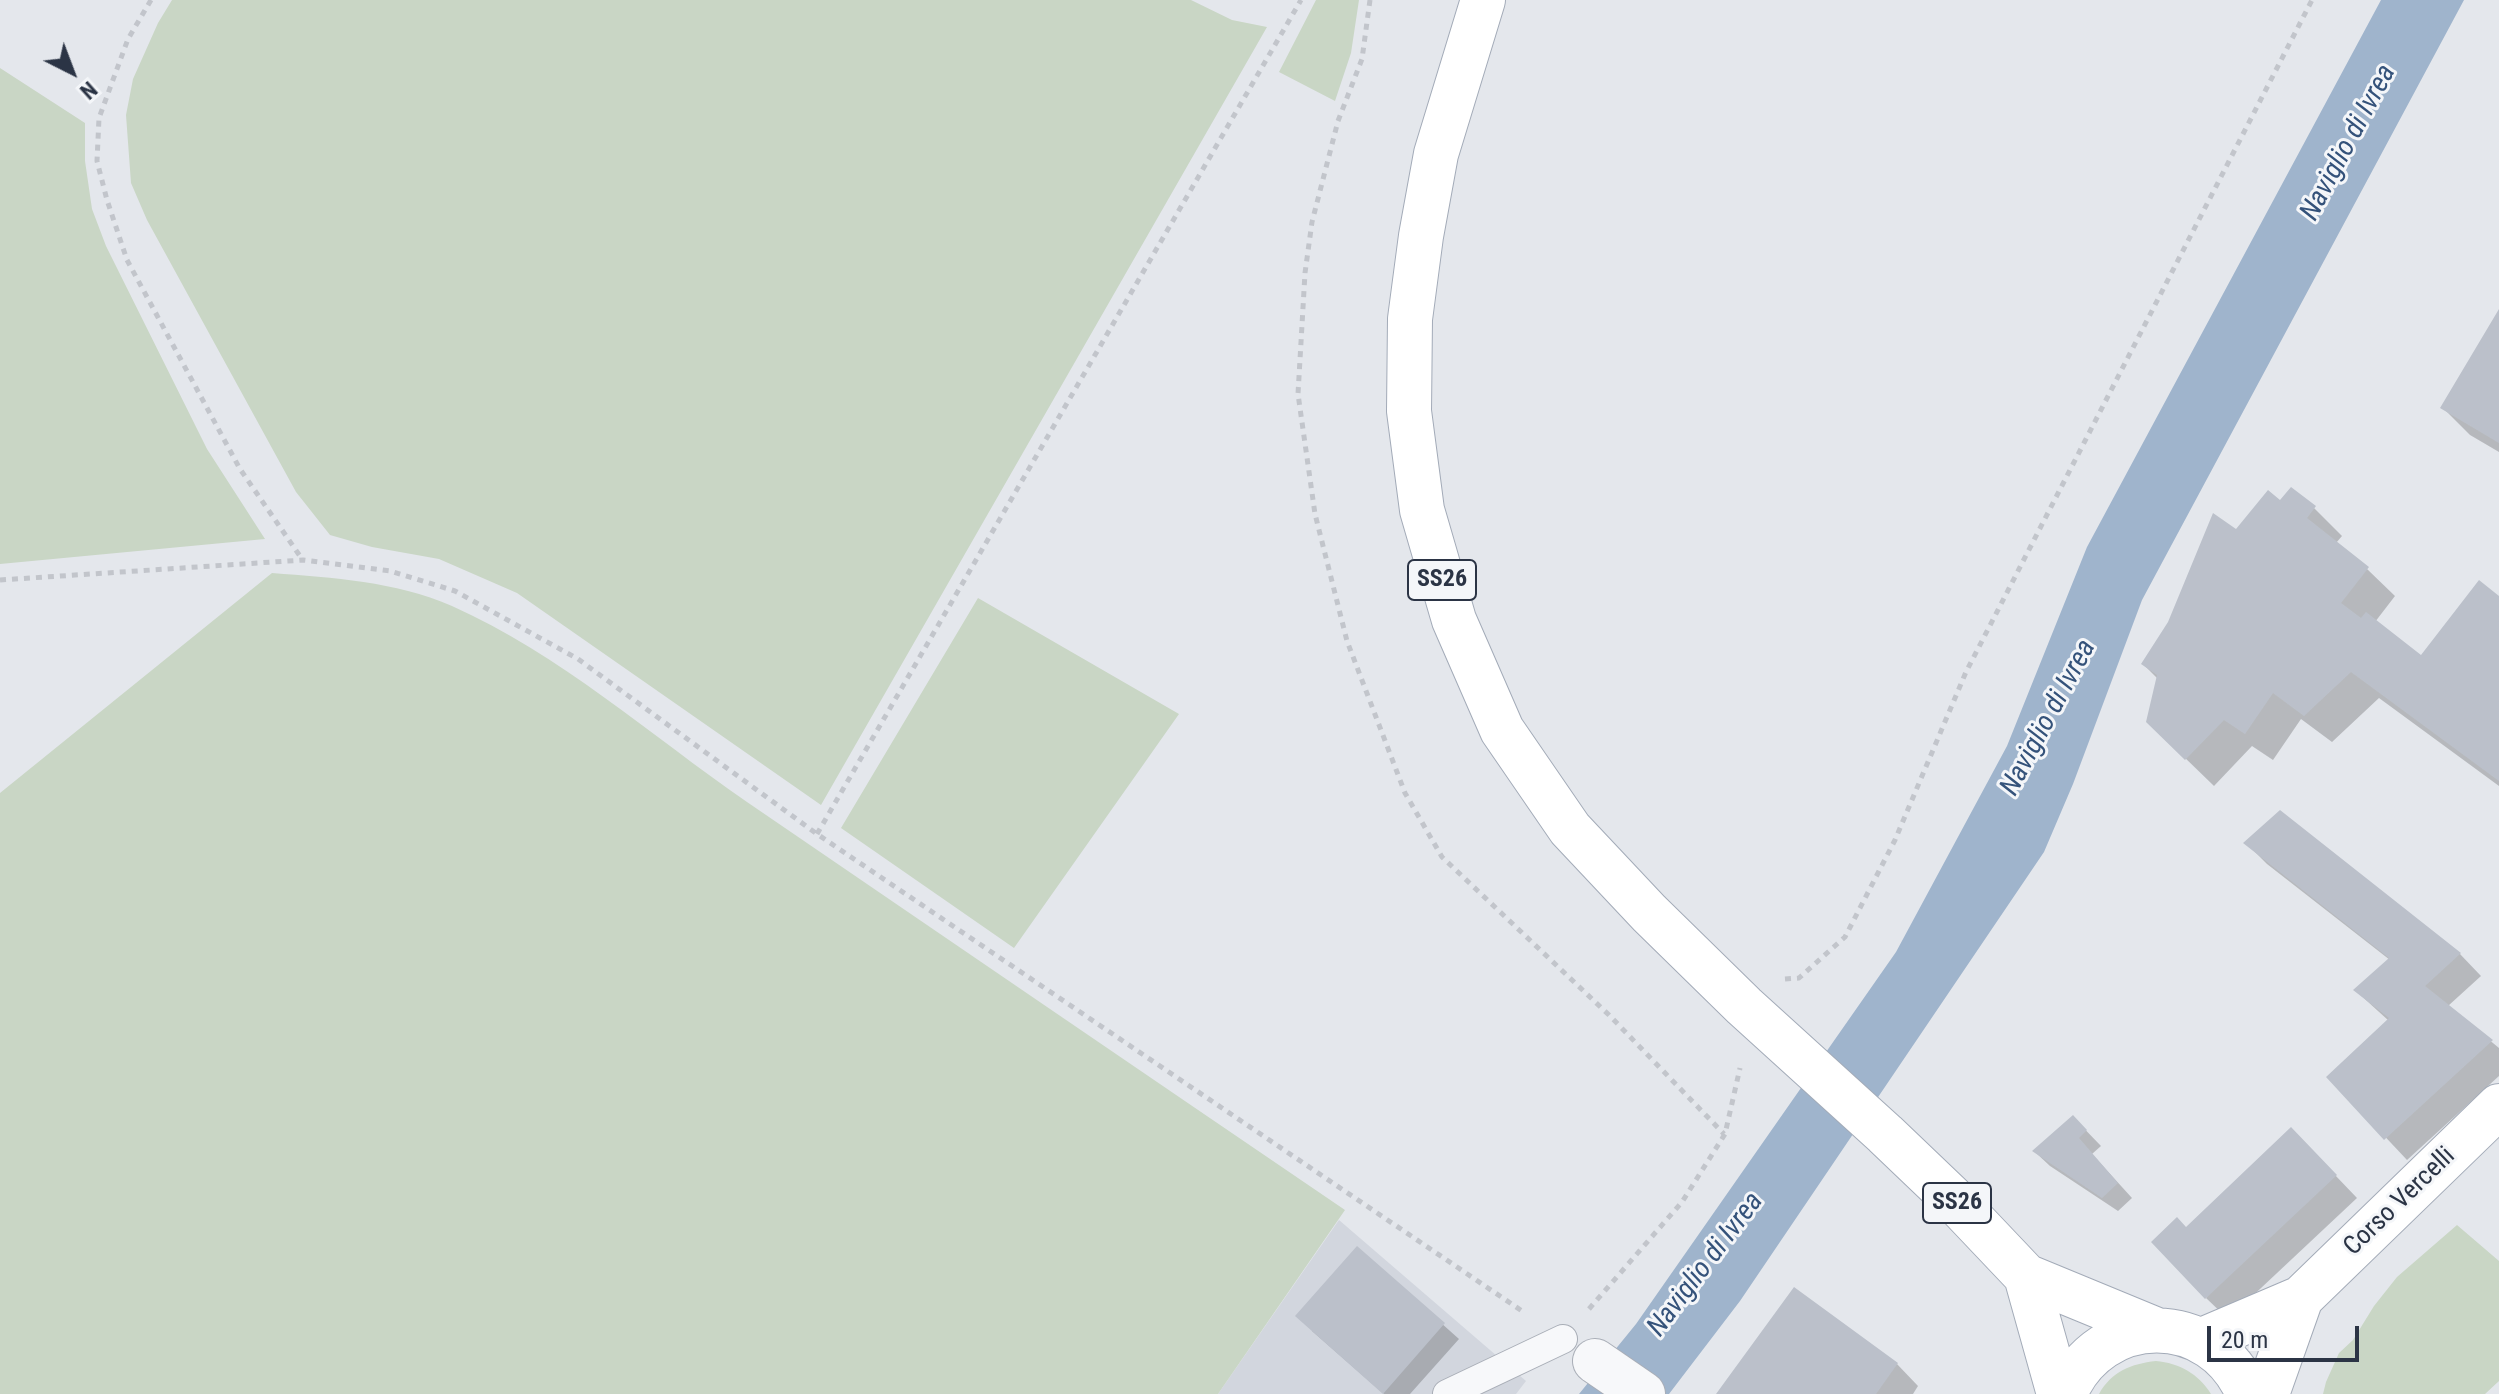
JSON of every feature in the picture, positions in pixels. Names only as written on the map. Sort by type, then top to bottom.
[{"type":"main road","name":"SS26","points":[[1483,0],[1436,154],[1421,236],[1412,305],[1409,411],[1422,510],[1454,620],[1502,730],[1570,829],[1649,913],[1744,1006],[1952,1198],[2026,1276],[2157,1330]]},
{"type":"main road","name":"Corso Vercelli","points":[[2200,1341],[2301,1298],[2499,1106]]},
{"type":"main road","name":"SS26","points":[[2026,1276],[2062,1394]]},
{"type":"main road","name":"Corso Vercelli","points":[[2267,1394],[2301,1298]]},
{"type":"main road","points":[[2062,1394],[2076,1372],[2095,1352],[2127,1335],[2157,1330],[2177,1332],[2200,1341],[2224,1357],[2237,1372],[2248,1394]]},
{"type":"street","points":[[1579,1350],[1643,1394]]},
{"type":"lane","points":[[1447,1394],[1579,1350]]},
{"type":"path","points":[[151,0],[128,39],[99,118],[97,161],[107,200],[127,260],[240,469],[303,560]]},
{"type":"path","points":[[817,834],[1301,0]]},
{"type":"path","points":[[0,580],[303,560],[390,571],[455,591],[578,659],[817,834],[1579,1350],[1682,1202],[1725,1134],[1740,1070],[1744,1006],[1760,980],[1799,978],[1845,937],[1895,840],[1966,672],[2312,0]]},
{"type":"shaded area","points":[[1339,1220],[1526,1381],[1516,1394],[1218,1394]]},
{"type":"green space","points":[[172,0],[1191,0],[1232,20],[1267,27],[821,805],[517,593],[439,559],[372,547],[330,535],[296,492],[147,220],[131,183],[126,115],[133,79]]},
{"type":"green space","points":[[1316,0],[1359,0],[1351,53],[1335,101],[1279,72]]},
{"type":"green space","points":[[0,68],[85,123],[85,161],[92,209],[106,246],[207,449],[265,539],[0,564]]},
{"type":"green space","points":[[272,573],[364,582],[408,591],[452,606],[530,647],[747,802],[1345,1210],[1218,1394],[0,1394],[0,793]]},
{"type":"green space","points":[[978,598],[1179,714],[1014,948],[841,828]]},
{"type":"green space","points":[[2457,1225],[2499,1261],[2499,1381],[2485,1394],[2323,1394],[2339,1353],[2353,1340],[2374,1306],[2397,1277]]},
{"type":"green space","points":[[2156,1361],[2188,1371],[2211,1394],[2099,1394],[2116,1374],[2138,1364]]},
{"type":"water","name":"Naviglio di Ivrea","points":[[2381,0],[2464,0],[2142,600],[2044,852],[1740,1301],[1669,1394],[1579,1394],[1636,1324],[1896,952],[2007,746],[2087,547]]},
{"type":"building","points":[[2499,309],[2499,443],[2440,408]]},
{"type":"building","points":[[2291,487],[2316,506],[2307,518],[2369,567],[2341,603],[2361,618],[2366,612],[2421,655],[2479,580],[2499,596],[2499,781],[2351,672],[2304,716],[2273,693],[2245,734],[2224,720],[2185,760],[2146,722],[2157,675],[2141,664],[2168,622],[2213,513],[2236,529],[2268,490],[2280,500]]},
{"type":"building","points":[[2280,810],[2461,953],[2425,986],[2493,1040],[2384,1140],[2326,1077],[2389,1018],[2353,990],[2389,958],[2243,843]]},
{"type":"building","points":[[2073,1115],[2087,1130],[2079,1138],[2118,1183],[2102,1198],[2032,1151]]},
{"type":"building","points":[[2291,1127],[2337,1175],[2205,1299],[2151,1242],[2177,1217],[2186,1227]]},
{"type":"building","points":[[1357,1246],[1445,1323],[1383,1394],[1295,1316]]},
{"type":"building","points":[[1794,1287],[1898,1363],[1876,1394],[1716,1394]]}]
